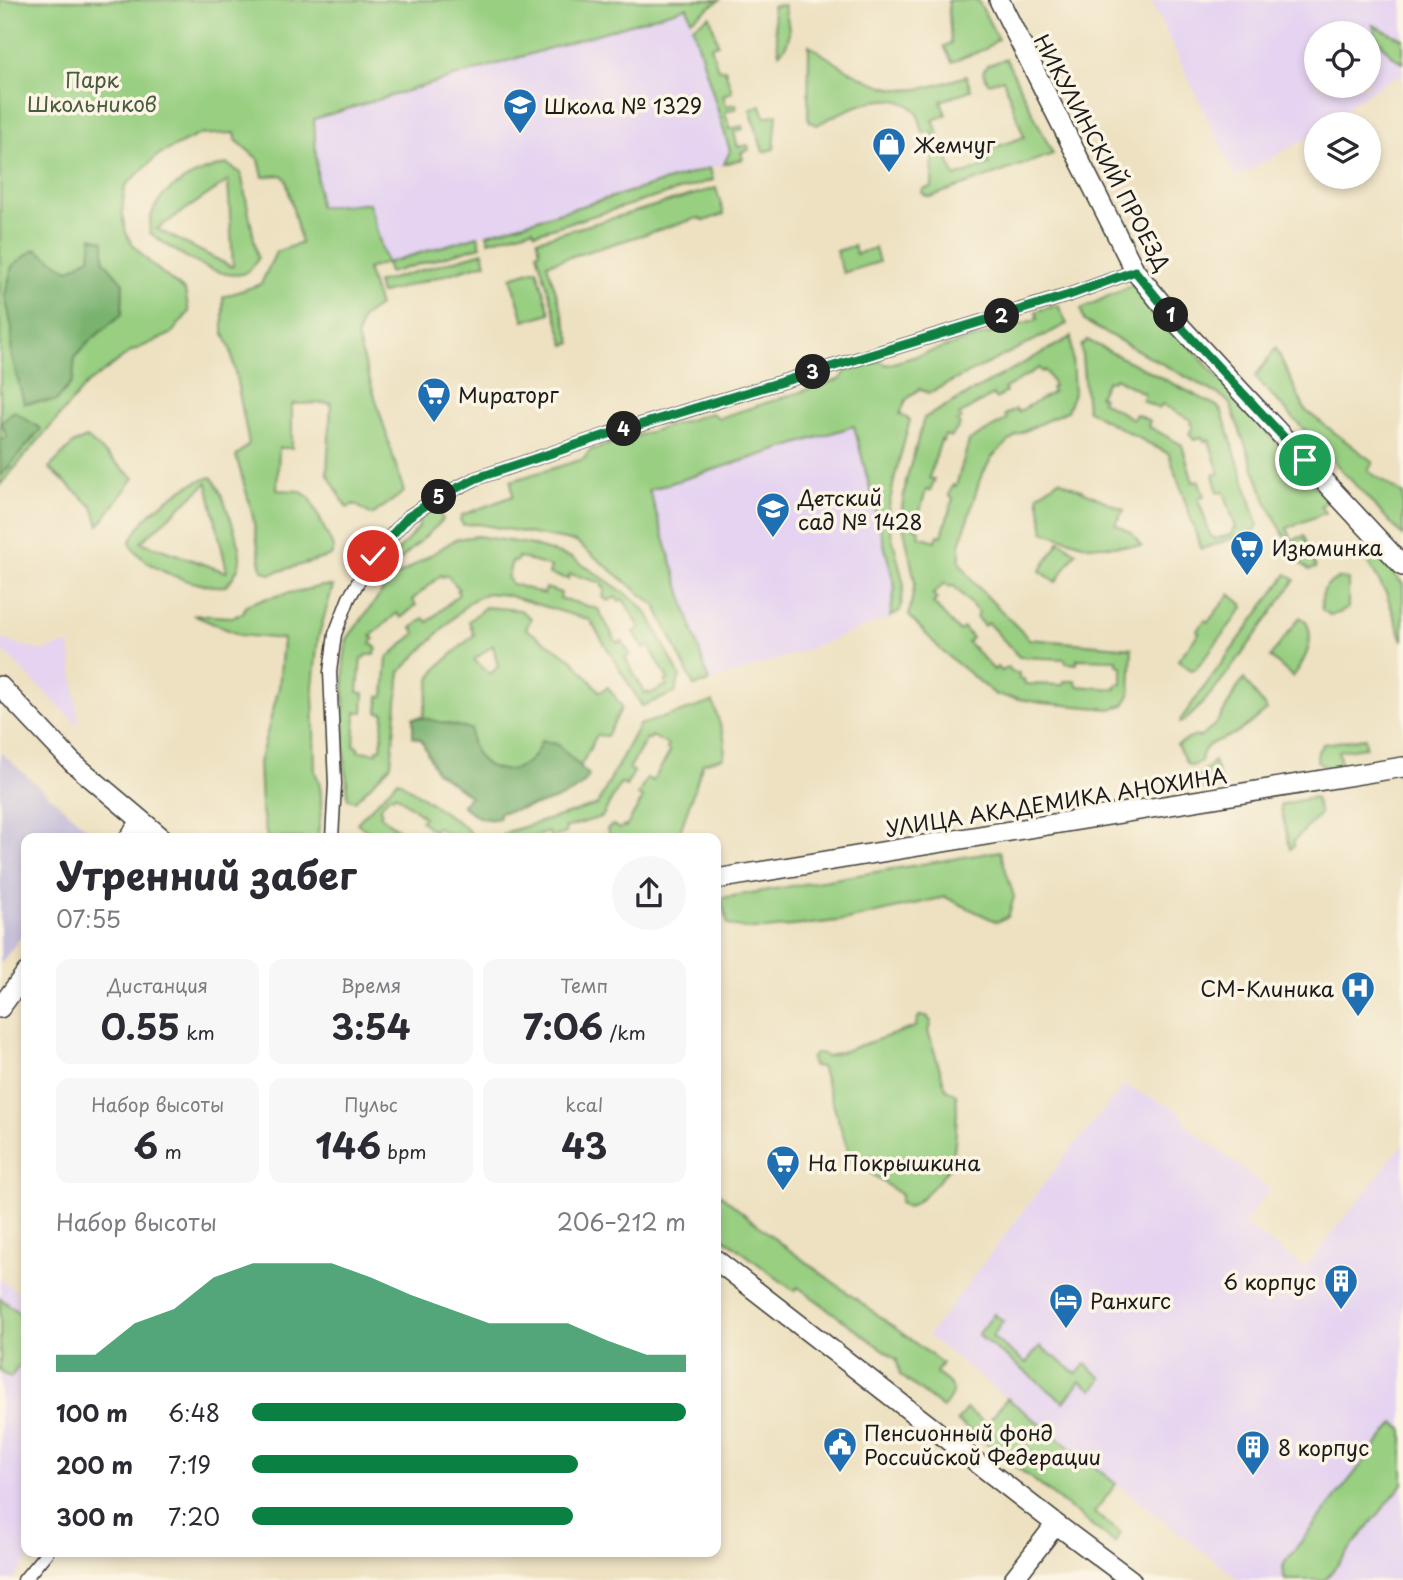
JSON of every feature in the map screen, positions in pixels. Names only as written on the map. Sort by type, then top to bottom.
[{"type":"street","name":"НИКУЛИНСКИЙ ПРОЕЗД","points":[[999,0],[1135,271],[1179,325],[1403,566]]},
{"type":"street","points":[[332,833],[335,784],[330,672],[334,640],[357,582],[373,556],[408,517],[437,498],[477,478],[614,432],[1069,295],[1135,271]]},
{"type":"street","points":[[0,686],[72,762],[155,833]]},
{"type":"street","name":"УЛИЦА АКАДЕМИКА АНОХИНА","points":[[721,878],[1403,768]]},
{"type":"street","points":[[133,833],[141,822]]},
{"type":"street","points":[[0,1008],[21,980]]},
{"type":"street","points":[[721,1264],[1131,1580]]},
{"type":"street","points":[[1013,1580],[1056,1524]]},
{"type":"street","points":[[24,1580],[43,1557]]},
{"type":"shaded area","points":[[1151,0],[1403,0],[1403,75],[1381,85],[1381,21],[1304,21],[1304,98],[1360,98],[1343,112],[1304,112],[1304,140],[1236,178]]},
{"type":"shaded area","name":"Школа № 1329","points":[[687,7],[730,151],[724,164],[386,263],[319,208],[314,119]]},
{"type":"shaded area","name":"Детский сад № 1428","points":[[854,426],[895,587],[890,617],[803,651],[709,682],[649,490]]},
{"type":"shaded area","points":[[0,639],[41,651],[70,644],[79,726],[0,648]]},
{"type":"shaded area","points":[[0,752],[92,833],[21,833],[21,937],[0,964]]},
{"type":"shaded area","points":[[1124,1086],[1178,1110],[1189,1128],[1270,1189],[1244,1224],[1305,1268],[1403,1144],[1403,1580],[1239,1580],[928,1336],[1067,1154]]},
{"type":"shaded area","points":[[0,1279],[21,1295],[21,1557],[30,1557],[13,1580],[0,1580]]},
{"type":"green space","name":"Парк Школьников","points":[[0,0],[720,0],[691,20],[687,7],[314,119],[319,207],[369,203],[386,263],[367,269],[379,306],[362,318],[357,338],[404,492],[372,515],[354,504],[347,508],[327,473],[331,403],[292,404],[292,448],[279,448],[277,490],[300,491],[310,498],[334,549],[331,556],[270,574],[262,570],[252,512],[236,456],[249,444],[231,351],[223,331],[223,297],[261,284],[276,252],[301,243],[286,180],[282,175],[263,177],[259,160],[236,140],[235,133],[198,135],[158,155],[125,186],[123,218],[128,237],[150,263],[185,291],[189,312],[171,334],[132,351],[87,384],[0,485]]},
{"type":"green space","points":[[948,0],[978,0],[998,39],[985,49],[952,62],[944,46],[951,43]]},
{"type":"green space","points":[[784,5],[789,37],[779,53],[772,6]]},
{"type":"green space","points":[[710,16],[718,44],[711,46],[718,70],[725,69],[732,92],[723,95],[726,106],[736,104],[737,108],[725,112],[730,129],[742,126],[743,129],[734,132],[738,147],[748,145],[749,150],[741,152],[743,159],[724,164],[730,151],[693,27]]},
{"type":"green space","points":[[1381,29],[1403,39],[1403,63],[1393,56],[1381,42]]},
{"type":"green space","points":[[809,45],[859,76],[891,88],[919,89],[966,76],[971,90],[941,101],[946,115],[933,120],[955,177],[989,165],[984,151],[1024,137],[1003,79],[988,83],[983,72],[987,65],[1006,59],[1053,154],[930,197],[924,195],[923,189],[932,187],[933,132],[923,133],[916,112],[906,104],[881,100],[853,108],[817,125],[810,122]]},
{"type":"green space","points":[[761,105],[765,117],[777,114],[774,149],[763,152],[750,109]]},
{"type":"green space","points":[[227,164],[241,173],[258,259],[250,270],[242,274],[232,275],[207,268],[150,233],[155,207],[163,196],[174,186],[214,167]],"holes":[[[228,181],[233,266],[157,229]]]},
{"type":"green space","points":[[710,168],[713,180],[535,233],[533,229],[489,241],[487,234]]},
{"type":"green space","points":[[716,188],[724,214],[704,221],[698,218],[547,264],[572,343],[565,345],[537,253],[540,251],[537,240]]},
{"type":"green space","points":[[478,236],[481,246],[389,273],[386,263]]},
{"type":"green space","points":[[92,237],[104,241],[104,261],[123,283],[122,314],[75,357],[73,381],[56,401],[24,403],[11,354],[12,329],[5,296],[12,266],[35,249],[69,270],[90,257]]},
{"type":"green space","points":[[854,246],[856,254],[875,248],[879,262],[843,273],[836,251]]},
{"type":"green space","points":[[483,252],[486,263],[380,294],[377,283]]},
{"type":"green space","points":[[537,269],[550,313],[524,321],[511,277]]},
{"type":"green space","points":[[1134,284],[1328,500],[1321,506],[1325,513],[1287,528],[1292,540],[1304,536],[1316,568],[1309,570],[1297,560],[1266,501],[1230,404],[1223,397],[1084,321],[1081,309]]},
{"type":"green space","points":[[1058,305],[1067,324],[929,393],[919,389],[906,400],[900,414],[910,420],[887,516],[904,585],[900,611],[890,617],[895,587],[854,426],[649,490],[709,682],[694,686],[656,606],[576,542],[478,524],[463,525],[460,520],[462,515],[513,496],[511,481],[584,459],[590,450],[711,413],[719,418],[841,379],[846,371],[881,361],[887,365],[1037,319],[1036,311]]},
{"type":"green space","points":[[1071,337],[1074,393],[1067,411],[1016,435],[992,457],[980,479],[960,545],[960,563],[976,585],[1029,639],[1132,648],[1130,695],[1124,705],[1110,709],[1042,703],[996,695],[943,652],[909,616],[915,582],[901,515],[906,481],[924,418]],"holes":[[[1039,368],[1042,372],[1045,370],[1054,386],[1051,388],[1053,392],[1018,412],[1016,409],[1005,415],[1007,419],[969,441],[956,486],[952,485],[949,496],[953,498],[942,536],[938,535],[936,541],[919,536],[920,530],[915,528],[926,490],[930,491],[934,480],[929,478],[941,440],[943,441],[945,435],[951,437],[960,425],[957,421],[961,419],[959,415],[993,395],[996,399],[1006,392],[1004,389]],[[945,583],[950,587],[953,585],[979,613],[976,617],[984,626],[988,623],[1019,657],[1065,659],[1066,663],[1077,664],[1077,659],[1117,660],[1117,665],[1122,666],[1122,684],[1117,684],[1116,689],[1077,686],[1076,681],[1064,681],[1064,685],[1025,684],[1024,679],[1019,679],[1019,673],[1012,672],[1008,667],[1002,671],[997,667],[994,670],[968,642],[972,638],[964,628],[959,631],[933,603],[937,599],[933,594]]]},
{"type":"green space","points":[[1087,340],[1217,406],[1222,412],[1258,525],[1253,532],[1201,549],[1169,454],[1087,409],[1081,346]],"holes":[[[1115,378],[1145,394],[1142,400],[1159,409],[1162,404],[1192,421],[1189,434],[1194,440],[1203,437],[1204,441],[1209,440],[1219,473],[1213,475],[1218,493],[1224,492],[1236,528],[1233,534],[1215,539],[1211,537],[1198,498],[1204,496],[1199,481],[1193,482],[1182,445],[1148,426],[1150,421],[1136,414],[1133,419],[1101,401],[1103,398],[1099,396],[1108,380]]]},
{"type":"green space","points":[[1276,348],[1305,410],[1373,462],[1368,471],[1403,494],[1403,536],[1255,377]]},
{"type":"green space","points":[[14,411],[41,429],[0,477],[0,440],[7,437],[1,422]]},
{"type":"green space","points":[[87,438],[134,478],[99,525],[93,507],[49,468],[74,443]]},
{"type":"green space","points":[[211,477],[215,482],[237,539],[239,564],[226,586],[201,584],[172,575],[147,561],[130,543],[153,511],[175,494]],"holes":[[[207,483],[226,572],[141,542]]]},
{"type":"green space","points":[[1059,480],[1124,510],[1115,524],[1132,533],[1141,546],[1089,546],[1044,532],[1038,495]]},
{"type":"green space","points":[[430,511],[438,513],[443,520],[371,587],[363,583],[372,570],[379,572],[419,527],[419,519]]},
{"type":"green space","points":[[477,536],[528,544],[572,558],[636,601],[648,614],[680,676],[675,693],[642,706],[590,620],[506,595],[487,593],[469,602],[400,672],[391,765],[355,801],[348,799],[344,741],[344,661],[347,639],[391,580],[456,539]],"holes":[[[518,557],[551,567],[549,574],[568,579],[570,574],[602,583],[605,588],[603,597],[608,601],[616,597],[619,601],[623,599],[640,628],[634,632],[644,649],[649,646],[668,679],[665,682],[667,685],[650,694],[645,693],[625,658],[630,654],[622,641],[617,643],[598,609],[560,598],[561,593],[546,588],[544,594],[510,583],[507,579],[512,561],[516,562]],[[441,575],[447,575],[459,589],[459,594],[428,622],[424,618],[412,628],[416,633],[387,658],[384,696],[379,696],[378,712],[384,713],[381,749],[377,749],[377,753],[358,751],[358,747],[354,746],[356,712],[363,712],[364,693],[358,692],[361,658],[374,655],[377,649],[371,643],[374,639],[371,636],[397,613],[401,618],[416,605],[412,600]]]},
{"type":"green space","points":[[1060,541],[1076,552],[1056,582],[1040,571]]},
{"type":"green space","points":[[1376,554],[1403,584],[1403,641],[1386,593],[1367,561]]},
{"type":"green space","points":[[1287,574],[1295,580],[1239,658],[1204,701],[1180,723],[1181,719]]},
{"type":"green space","points":[[1343,578],[1348,580],[1348,608],[1330,615],[1322,610],[1323,593],[1332,581]]},
{"type":"green space","points":[[333,586],[318,638],[313,686],[315,772],[321,796],[318,833],[266,833],[261,806],[259,763],[279,687],[283,639],[240,635],[193,615],[232,617],[243,613],[246,605],[274,596]]},
{"type":"green space","points":[[1230,594],[1243,608],[1196,669],[1191,670],[1178,660],[1199,633],[1197,630],[1205,620],[1208,622]]},
{"type":"green space","points":[[485,607],[520,610],[531,618],[526,629],[573,660],[600,692],[608,687],[622,707],[607,736],[597,735],[580,767],[589,775],[584,784],[575,791],[550,801],[499,813],[499,818],[483,819],[462,805],[470,796],[436,771],[421,739],[413,737],[413,718],[423,717],[431,677],[441,664],[474,635],[469,621]],"holes":[[[493,645],[498,667],[490,674],[474,660]]]},
{"type":"green space","points":[[1300,617],[1306,621],[1310,636],[1305,657],[1293,677],[1270,657]]},
{"type":"green space","points":[[1244,679],[1267,710],[1238,732],[1208,746],[1201,761],[1193,766],[1187,764],[1177,745],[1194,736],[1200,737],[1208,731]]},
{"type":"green space","points":[[713,702],[725,741],[724,757],[703,763],[680,833],[608,833],[607,829],[613,825],[620,829],[626,827],[643,798],[638,795],[647,778],[653,781],[670,752],[668,745],[652,736],[647,738],[629,769],[634,772],[626,786],[621,783],[602,817],[565,828],[566,833],[506,833],[597,805],[639,725]]},
{"type":"green space","points":[[413,718],[471,729],[473,745],[479,757],[500,770],[524,765],[534,755],[541,741],[557,744],[589,775],[584,784],[563,796],[499,813],[499,818],[483,819],[462,805],[470,796],[436,771],[421,739],[413,737]]},
{"type":"green space","points":[[1365,738],[1366,747],[1338,751],[1342,768],[1329,769],[1317,761],[1318,751],[1323,744]]},
{"type":"green space","points":[[1214,761],[1222,786],[1197,790],[1195,780]]},
{"type":"green space","points":[[398,780],[470,833],[445,833],[437,827],[433,831],[421,821],[424,817],[395,794],[393,797],[390,795],[379,809],[382,812],[380,815],[402,833],[370,833],[357,823]]},
{"type":"green space","points":[[1315,797],[1320,814],[1294,841],[1294,846],[1290,849],[1280,805]]},
{"type":"green space","points":[[1000,851],[1014,897],[1008,917],[997,922],[945,897],[847,920],[747,929],[728,925],[721,898]]},
{"type":"green space","points":[[919,1016],[927,1016],[931,1022],[928,1031],[946,1089],[956,1094],[956,1130],[952,1160],[947,1170],[937,1183],[907,1207],[900,1203],[901,1195],[856,1163],[846,1159],[848,1150],[821,1067],[813,1066],[811,1059],[815,1053],[826,1057],[915,1027]]},
{"type":"green space","points":[[721,1195],[775,1239],[942,1363],[936,1373],[950,1385],[953,1392],[943,1408],[900,1375],[897,1360],[798,1287],[794,1291],[721,1236]]},
{"type":"green space","points":[[0,1298],[21,1314],[21,1364],[10,1378],[0,1371]]},
{"type":"green space","points":[[994,1314],[1003,1321],[992,1337],[1026,1363],[1040,1346],[1077,1374],[1085,1364],[1102,1378],[1093,1390],[1080,1381],[1064,1402],[978,1335]]},
{"type":"green space","points":[[1007,1398],[1116,1484],[1094,1513],[1121,1533],[1115,1543],[957,1421],[966,1409],[987,1424]]},
{"type":"green space","points":[[1394,1423],[1403,1429],[1403,1484],[1325,1580],[1285,1580],[1282,1569],[1285,1562]]},
{"type":"place","name":"Школа № 1329","points":[[520,135]]},
{"type":"place","name":"Жемчуг","points":[[889,174]]},
{"type":"place","name":"Мираторг","points":[[434,424]]},
{"type":"place","name":"Детский сад № 1428","points":[[773,539]]},
{"type":"place","name":"Изюминка","points":[[1247,577]]},
{"type":"place","name":"СМ-Клиника","points":[[1358,1018]]},
{"type":"place","name":"На Покрышкина","points":[[783,1192]]},
{"type":"place","name":"6 корпус","points":[[1341,1311]]},
{"type":"place","name":"Ранхигс","points":[[1066,1330]]},
{"type":"place","name":"Пенсионный фонд Российской Федерации","points":[[840,1474]]},
{"type":"place","name":"8 корпус","points":[[1253,1477]]},
{"type":"route","points":[[373,556],[408,517],[437,498],[477,478],[606,435],[1069,295],[1135,271],[1179,325],[1305,460]]}]
